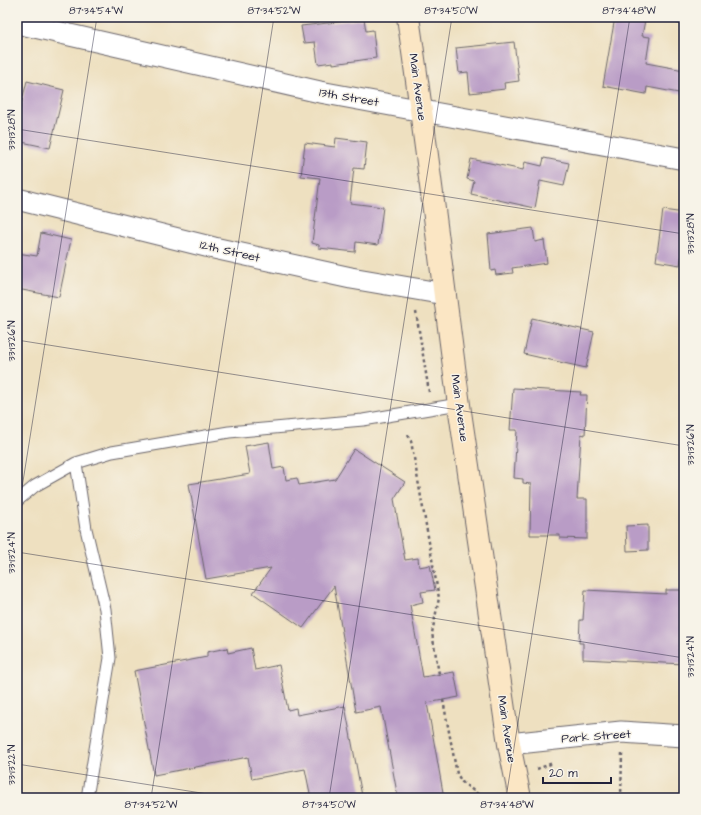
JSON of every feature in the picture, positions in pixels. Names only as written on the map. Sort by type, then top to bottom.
[{"type":"main road","name":"Main Avenue","points":[[408,17],[422,110],[433,208],[446,294],[459,404],[509,744],[520,798]]},
{"type":"street","name":"13th Street","points":[[17,23],[320,92],[684,159]]},
{"type":"street","name":"12th Street","points":[[17,199],[214,248],[351,278],[446,294]]},
{"type":"street","name":"Park Street","points":[[509,744],[621,732],[684,736]]},
{"type":"lane","points":[[17,501],[35,486],[76,463],[112,452],[222,433],[363,420],[459,404]]},
{"type":"lane","points":[[76,463],[86,529],[106,609],[110,658],[87,798]]},
{"type":"path","points":[[415,305],[430,396]]},
{"type":"path","points":[[408,435],[411,441],[439,598],[432,633],[439,674]]},
{"type":"path","points":[[443,700],[457,774],[462,782],[483,798]]},
{"type":"path","points":[[620,798],[622,748]]},
{"type":"path","points":[[536,764],[537,770],[558,761]]},
{"type":"building","points":[[615,17],[645,20],[642,36],[650,37],[646,63],[684,70],[684,94],[647,87],[646,94],[603,86]]},
{"type":"building","points":[[364,19],[366,31],[373,30],[376,58],[333,64],[333,62],[318,64],[315,42],[304,43],[301,26]]},
{"type":"building","points":[[514,42],[519,81],[504,83],[505,89],[470,93],[468,72],[459,73],[456,48]]},
{"type":"building","points":[[27,81],[64,90],[50,148],[17,141],[17,120]]},
{"type":"building","points":[[336,138],[367,142],[364,169],[354,168],[350,203],[383,207],[378,245],[356,242],[355,252],[319,248],[319,245],[312,243],[320,178],[301,176],[305,143],[335,147]]},
{"type":"building","points":[[544,158],[569,163],[564,186],[540,181],[535,208],[471,194],[474,181],[467,179],[471,159],[523,170],[525,162],[542,166]]},
{"type":"building","points":[[663,210],[684,213],[684,243],[680,265],[656,261]]},
{"type":"building","points":[[533,228],[535,242],[544,240],[547,263],[512,268],[513,273],[496,275],[495,270],[491,271],[488,234]]},
{"type":"building","points":[[41,233],[71,240],[59,297],[17,289],[17,253],[37,256]]},
{"type":"building","points":[[532,318],[594,332],[586,368],[524,354]]},
{"type":"building","points":[[513,388],[581,392],[580,395],[587,395],[585,435],[581,434],[577,499],[587,499],[587,539],[560,538],[560,535],[530,535],[531,484],[523,483],[523,479],[514,478],[517,430],[510,430]]},
{"type":"building","points":[[269,442],[273,469],[284,467],[286,480],[297,478],[299,485],[335,479],[354,449],[405,482],[394,499],[405,560],[418,558],[419,567],[430,565],[435,590],[421,592],[423,602],[410,605],[423,677],[454,672],[459,697],[427,703],[444,798],[398,798],[381,707],[356,712],[334,586],[303,628],[253,593],[271,568],[206,579],[189,484],[250,474],[245,446]]},
{"type":"building","points":[[648,525],[648,550],[627,551],[626,526]]},
{"type":"building","points":[[585,590],[666,594],[666,590],[684,590],[684,664],[583,659],[583,643],[579,643],[580,620],[583,620]]},
{"type":"building","points":[[227,648],[228,653],[251,648],[255,670],[279,665],[288,710],[296,708],[297,715],[345,706],[362,796],[349,798],[311,798],[305,769],[252,779],[248,757],[154,775],[134,671],[207,657],[207,652]]}]
